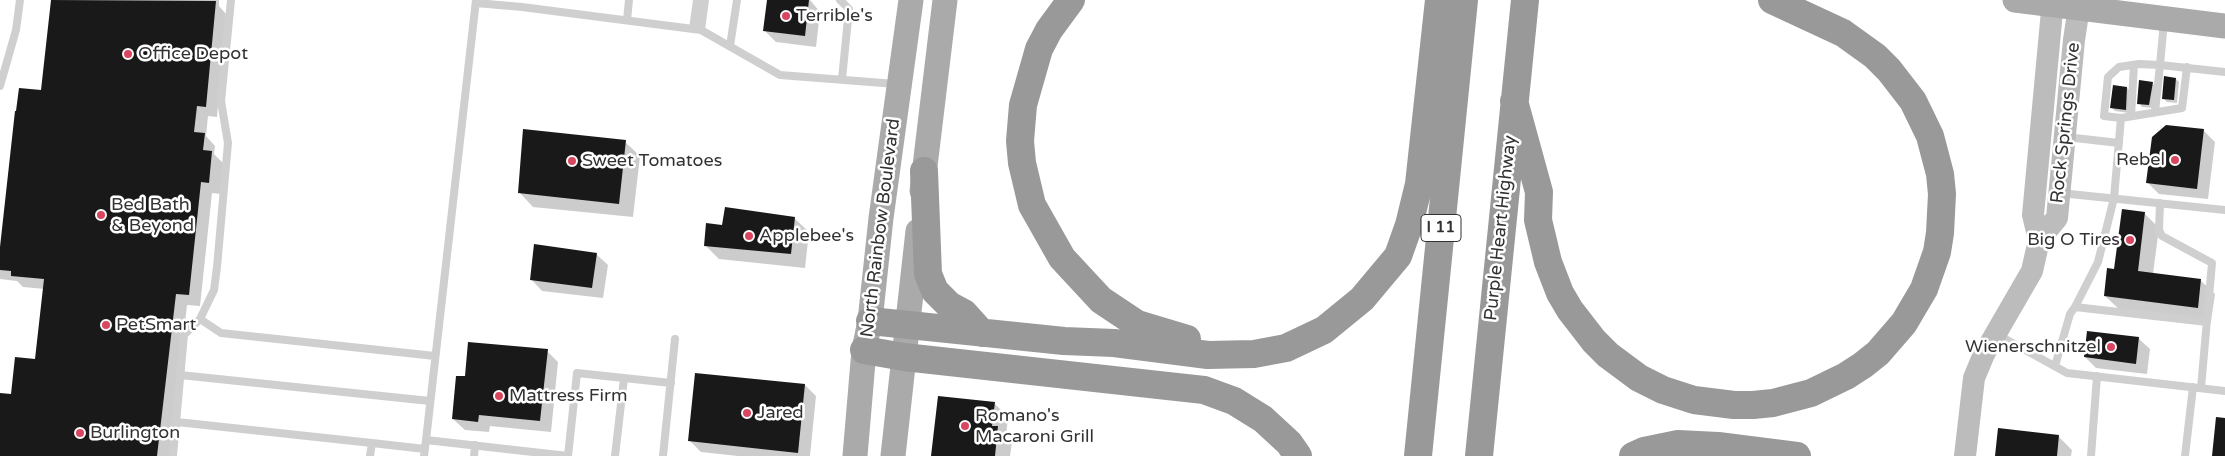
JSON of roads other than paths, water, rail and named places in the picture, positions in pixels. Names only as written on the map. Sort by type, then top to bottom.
[{"type":"highway","points":[[1071,0],[1049,30],[1031,69],[1021,122],[1022,163],[1032,205],[1062,258],[1089,289],[1120,314],[1146,327],[1176,337],[1194,340],[1235,342],[1259,339],[1305,326],[1328,313],[1369,279],[1409,225]]},
{"type":"highway","points":[[870,321],[1064,341],[1114,343],[1208,356],[1254,354],[1286,348],[1324,330],[1362,300],[1398,256],[1409,225],[1419,184],[1439,0]]},
{"type":"highway","name":"I 11","points":[[1418,456],[1464,0]]},
{"type":"highway","name":"Purple Heart Highway","points":[[1479,456],[1514,101],[1526,0]]},
{"type":"highway","points":[[1514,101],[1539,192],[1538,220],[1548,262],[1560,293],[1570,310],[1594,341],[1639,378],[1663,390],[1694,400],[1734,406],[1753,405],[1792,399],[1811,393],[1846,376],[1870,359],[1892,338],[1915,307],[1924,289],[1937,252],[1942,194],[1936,155],[1926,127],[1913,101],[1889,70],[1867,50],[1843,33],[1772,0]]},
{"type":"highway","points":[[924,171],[928,274],[935,292],[949,305],[964,313],[982,332]]},
{"type":"highway","points":[[864,350],[904,357],[1204,390],[1234,401],[1263,419],[1289,443],[1298,456]]},
{"type":"highway","points":[[1632,456],[1644,451],[1678,444],[1718,446],[1797,456]]},
{"type":"main road","name":"North Rainbow Boulevard","points":[[855,456],[864,350],[870,321],[881,218],[911,0]]},
{"type":"main road","name":"North Rainbow Boulevard","points":[[893,456],[945,0]]},
{"type":"main road","points":[[2014,0],[2079,4],[2164,19],[2225,26]]},
{"type":"main road","name":"Rock Springs Drive","points":[[2039,240],[2032,215],[2052,2]]},
{"type":"main road","name":"Rock Springs Drive","points":[[1965,456],[1974,378],[1984,354],[2032,271],[2039,240],[2057,218],[2079,4]]},
{"type":"lane","points":[[0,86],[16,30],[20,0]]},
{"type":"lane","points":[[173,456],[184,335],[200,319],[214,290],[217,267],[228,143],[221,101],[231,0]]},
{"type":"lane","points":[[626,20],[629,0]]},
{"type":"lane","points":[[697,0],[697,29]]},
{"type":"lane","points":[[697,29],[704,0]]},
{"type":"lane","points":[[730,46],[737,0]]},
{"type":"lane","points":[[840,0],[849,9],[842,79]]},
{"type":"lane","points":[[177,422],[372,443],[424,452],[476,2],[697,29],[780,75],[900,85]]},
{"type":"lane","points":[[2154,112],[2164,19]]},
{"type":"lane","points":[[2131,116],[2134,64]]},
{"type":"lane","points":[[2187,67],[2182,108],[2121,118],[2104,116],[2108,77],[2120,67],[2134,64],[2160,65],[2187,67],[2225,72]]},
{"type":"lane","points":[[2055,366],[2070,314],[2098,262],[2114,198],[2121,118]]},
{"type":"lane","points":[[2064,137],[2119,144]]},
{"type":"lane","points":[[2059,192],[2225,210]]},
{"type":"lane","points":[[2160,203],[2159,230],[2162,236],[2212,264],[2207,322],[2185,456]]},
{"type":"lane","points":[[2075,307],[2207,322]]},
{"type":"lane","points":[[200,319],[221,333],[435,356]]},
{"type":"lane","points":[[1996,334],[2068,373],[2225,390]]},
{"type":"lane","points":[[662,456],[675,339]]},
{"type":"lane","points":[[426,440],[475,445],[520,453],[568,456],[577,373],[670,383]]},
{"type":"lane","points":[[180,376],[430,402]]},
{"type":"lane","points":[[2091,456],[2097,376]]},
{"type":"lane","points":[[615,456],[624,378]]},
{"type":"lane","points":[[370,456],[372,443]]},
{"type":"lane","points":[[474,456],[475,445]]},
{"type":"place","name":"Terrible's","points":[[786,16]]},
{"type":"place","name":"Office Depot","points":[[128,54]]},
{"type":"place","name":"Rebel","points":[[2175,160]]},
{"type":"place","name":"Sweet Tomatoes","points":[[572,161]]},
{"type":"place","name":"Bed Bath & Beyond","points":[[101,215]]},
{"type":"place","name":"Applebee's","points":[[749,236]]},
{"type":"place","name":"Big O Tires","points":[[2130,240]]},
{"type":"place","name":"PetSmart","points":[[106,325]]},
{"type":"place","name":"Wienerschnitzel","points":[[2111,347]]},
{"type":"place","name":"Mattress Firm","points":[[499,396]]},
{"type":"place","name":"Jared","points":[[747,413]]},
{"type":"place","name":"Romano's Macaroni Grill","points":[[965,426]]},
{"type":"place","name":"Burlington","points":[[80,433]]}]
